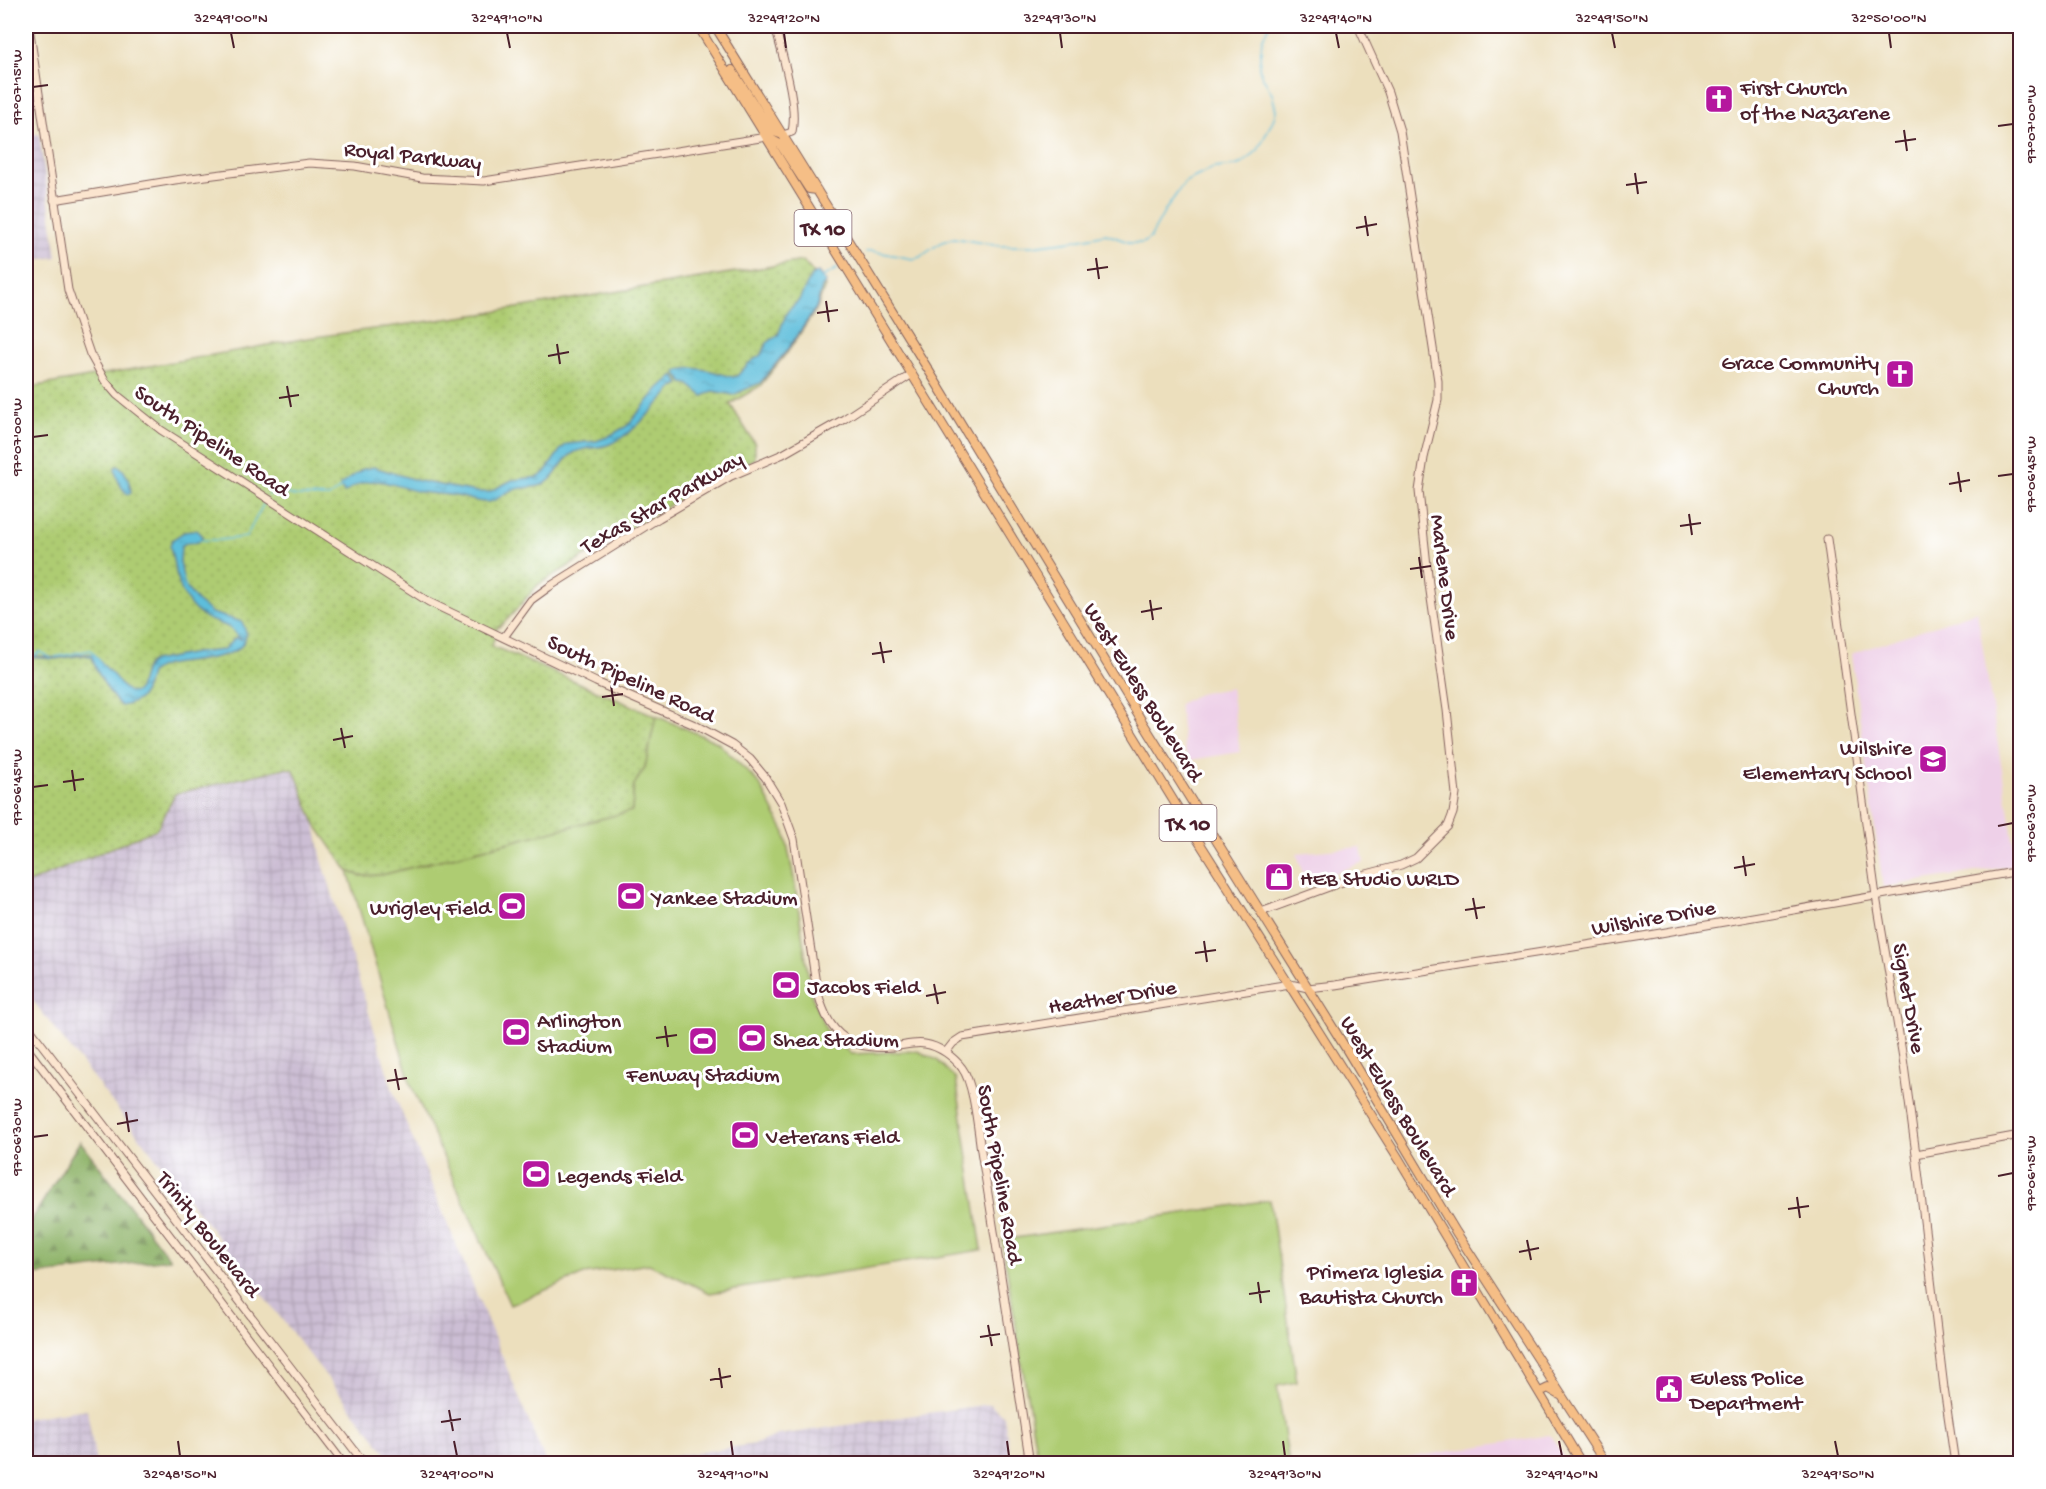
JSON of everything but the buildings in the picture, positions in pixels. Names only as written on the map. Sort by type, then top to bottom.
[{"type":"main road","name":"West Euless Boulevard","points":[[698,26],[1189,826],[1399,1159],[1582,1464]]},
{"type":"main road","name":"West Euless Boulevard","points":[[715,26],[1456,1232],[1606,1464]]},
{"type":"main road","points":[[722,65],[732,70],[771,131],[783,135]]},
{"type":"main road","points":[[767,137],[780,144],[809,189],[817,190]]},
{"type":"main road","points":[[912,374],[926,366]]},
{"type":"main road","points":[[1540,1392],[1548,1388],[1561,1395]]},
{"type":"street","name":"South Pipeline Road","points":[[28,26],[68,290],[84,338],[99,372],[117,395],[161,430],[429,602],[596,682],[697,726],[732,745],[750,759],[765,777],[781,803],[798,857],[816,984],[826,1018],[839,1033],[855,1044],[865,1047],[924,1043],[946,1052],[967,1076],[1030,1464]]},
{"type":"street","points":[[775,26],[793,106],[792,132],[783,135]]},
{"type":"street","name":"Marlene Drive","points":[[1261,912],[1416,858],[1448,826],[1456,805],[1447,710],[1429,584],[1419,491],[1424,458],[1438,400],[1438,381],[1400,131],[1388,92],[1359,26]]},
{"type":"street","name":"Royal Parkway","points":[[54,200],[175,180],[309,163],[355,166],[422,178],[484,181],[767,137]]},
{"type":"street","name":"Texas Star Parkway","points":[[504,637],[531,600],[549,587],[658,518],[730,476],[783,454],[912,374]]},
{"type":"street","name":"Signet Drive","points":[[1827,539],[1876,896],[1903,1058],[1955,1464]]},
{"type":"street","name":"Wilshire Drive","points":[[1290,984],[1308,988],[1496,961],[2020,871]]},
{"type":"street","name":"Heather Drive","points":[[946,1052],[962,1037],[1290,984]]},
{"type":"street","name":"Trinity Boulevard","points":[[26,1024],[365,1464]]},
{"type":"street","name":"Trinity Boulevard","points":[[26,1047],[344,1464]]},
{"type":"street","points":[[1916,1154],[2020,1135]]},
{"type":"street","points":[[112,1160],[123,1151]]},
{"type":"street","points":[[256,1349],[269,1339]]},
{"type":"shaded area","points":[[39,134],[57,257],[26,261],[26,135]]},
{"type":"shaded area","name":"Wilshire Elementary School","points":[[1977,611],[2017,865],[1883,887],[1851,654]]},
{"type":"shaded area","points":[[1231,688],[1240,752],[1190,760],[1185,751],[1179,704],[1201,693]]},
{"type":"shaded area","points":[[285,768],[294,769],[315,824],[322,860],[393,1091],[546,1463],[394,1463],[26,992],[26,884],[157,829],[175,794]]},
{"type":"shaded area","points":[[1361,847],[1364,862],[1310,882],[1302,872],[1297,853]]},
{"type":"shaded area","points":[[990,1404],[1004,1416],[1011,1463],[628,1463],[755,1444],[778,1435]]},
{"type":"shaded area","points":[[87,1409],[96,1463],[26,1463],[26,1418]]},
{"type":"shaded area","points":[[1550,1435],[1567,1463],[1376,1463]]},
{"type":"green space","points":[[803,261],[825,286],[817,308],[789,350],[760,386],[730,404],[755,444],[755,459],[723,473],[539,584],[512,615],[497,628],[492,646],[656,716],[645,768],[634,785],[632,811],[382,875],[360,876],[348,871],[315,824],[294,770],[285,768],[175,794],[157,829],[26,884],[26,388],[308,338],[481,314]]},
{"type":"green space","points":[[656,716],[717,742],[759,783],[785,833],[811,994],[827,1032],[851,1054],[918,1051],[937,1060],[956,1079],[982,1250],[710,1293],[649,1264],[584,1274],[510,1305],[411,1085],[348,871],[360,876],[382,875],[632,811],[634,785],[645,768]]},
{"type":"green space","points":[[80,1141],[170,1259],[26,1276],[26,1229]]},
{"type":"green space","points":[[1270,1200],[1297,1382],[1277,1386],[1289,1463],[1038,1463],[1002,1240]]},
{"type":"water","points":[[818,272],[826,282],[822,287],[816,308],[788,349],[760,383],[733,395],[713,391],[703,396],[688,384],[683,383],[676,372],[690,368],[737,376],[749,363],[762,354],[767,343],[778,335],[787,312],[799,300],[811,276]]},
{"type":"water","points":[[674,375],[680,384],[674,387],[628,433],[610,444],[579,450],[564,461],[551,479],[542,485],[513,490],[495,500],[485,502],[421,492],[382,482],[364,482],[344,493],[340,485],[363,469],[374,467],[419,481],[477,492],[489,492],[512,480],[539,477],[567,444],[596,441],[627,426],[659,388]]},
{"type":"water","points":[[118,466],[127,477],[131,493],[125,492],[119,482],[115,467]]},
{"type":"water","points":[[197,530],[203,536],[198,542],[181,546],[180,561],[184,585],[197,601],[212,613],[242,622],[246,635],[242,645],[219,657],[159,667],[150,673],[142,696],[134,702],[121,706],[104,683],[92,657],[85,655],[55,659],[26,657],[26,655],[59,658],[81,654],[94,654],[123,687],[133,693],[139,689],[145,670],[153,661],[223,650],[235,638],[243,639],[237,637],[226,626],[202,616],[188,602],[179,584],[170,546],[172,540],[184,532]]},
{"type":"waterway","points":[[866,252],[872,251],[913,259],[920,257],[942,242],[954,238],[1000,246],[1032,246],[1106,234],[1131,243],[1143,243],[1150,238],[1166,209],[1185,182],[1214,168],[1243,163],[1258,150],[1276,110],[1272,94],[1259,67],[1262,40],[1269,26]]},
{"type":"waterway","points":[[823,277],[838,268]]},
{"type":"waterway","points":[[269,495],[273,490],[295,496],[329,497],[342,487]]},
{"type":"waterway","points":[[198,540],[246,537],[265,501]]},
{"type":"waterway","points":[[183,578],[186,588]]},
{"type":"waterway","points":[[55,657],[91,650],[100,662]]},
{"type":"waterway","points":[[35,655],[40,652],[51,658]]},
{"type":"waterway","points":[[26,660],[30,657]]},
{"type":"place","name":"First Church of the Nazarene","points":[[1719,99]]},
{"type":"place","name":"Grace Community Church","points":[[1900,374]]},
{"type":"place","name":"Wilshire Elementary School","points":[[1933,759]]},
{"type":"place","name":"HEB Studio WRLD","points":[[1279,877]]},
{"type":"place","name":"Yankee Stadium","points":[[631,896]]},
{"type":"place","name":"Wrigley Field","points":[[512,906]]},
{"type":"place","name":"Jacobs Field","points":[[786,985]]},
{"type":"place","name":"Arlington Stadium","points":[[516,1032]]},
{"type":"place","name":"Shea Stadium","points":[[752,1038]]},
{"type":"place","name":"Fenway Stadium","points":[[703,1041]]},
{"type":"place","name":"Veterans Field","points":[[745,1135]]},
{"type":"place","name":"Legends Field","points":[[536,1174]]},
{"type":"place","name":"Primera Iglesia Bautista Church","points":[[1464,1283]]},
{"type":"place","name":"Euless Police Department","points":[[1669,1389]]}]
